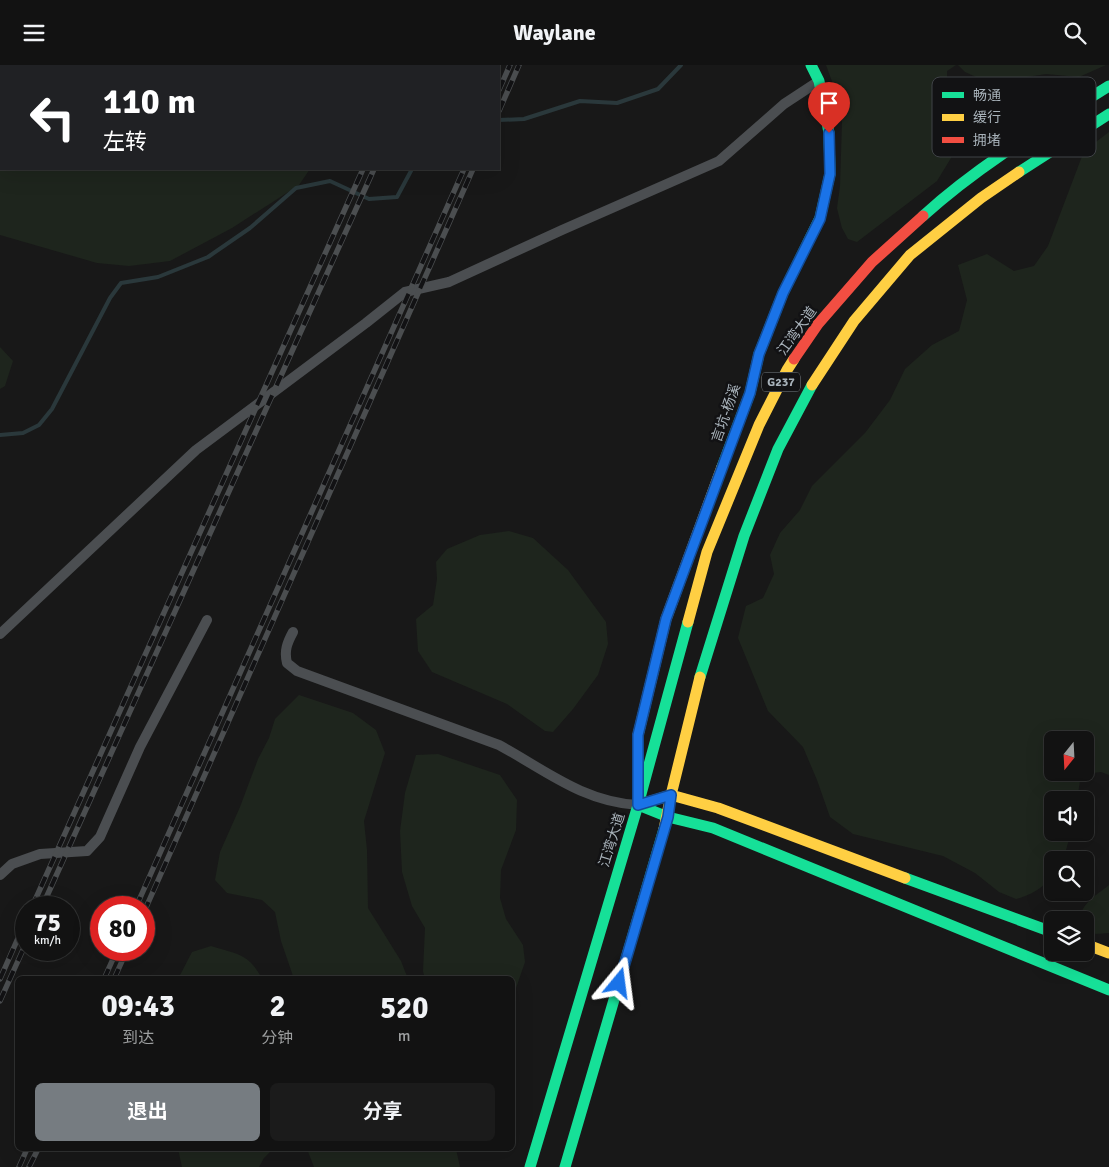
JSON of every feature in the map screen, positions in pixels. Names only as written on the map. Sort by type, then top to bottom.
[{"type":"main road","name":"言坑-杨溪","points":[[638,805],[638,735],[666,619],[750,393],[759,354],[783,293],[820,219],[830,174],[829,133],[819,81],[811,65]]},
{"type":"main road","name":"江湾大道","points":[[1096,94],[1109,86]]},
{"type":"main road","name":"G237","points":[[1096,122],[1109,114]]},
{"type":"main road","name":"江湾大道","points":[[530,1167],[638,805],[707,552],[759,425],[786,370],[818,324],[872,262],[945,196],[999,157]]},
{"type":"main road","name":"G237","points":[[565,1167],[668,817],[671,795],[696,689],[744,535],[778,449],[810,389],[854,321],[910,255],[981,198],[1041,157]]},
{"type":"main road","points":[[638,805],[671,795],[718,808],[1044,929]]},
{"type":"main road","points":[[638,805],[668,817],[713,828],[1109,989]]},
{"type":"main road","points":[[1094,947],[1109,953]]},
{"type":"street","points":[[0,634],[196,450],[405,292],[450,282],[719,161],[784,104],[819,81]]},
{"type":"street","points":[[0,875],[12,864],[40,854],[87,851],[100,837],[140,747],[207,619]]},
{"type":"street","points":[[294,632],[287,644],[285,657],[287,663],[297,671],[499,745],[579,791],[618,804],[638,805]]},
{"type":"shaded area","points":[[826,65],[956,65],[947,71],[947,77],[932,77],[932,157],[951,158],[937,181],[857,242],[848,239],[842,228],[837,208],[840,186],[842,122],[837,95]]},
{"type":"shaded area","points":[[958,65],[1106,65],[1079,77],[1046,74],[1027,77],[976,77],[965,72]]},
{"type":"shaded area","points":[[1109,132],[1109,775],[1101,772],[1094,773],[1094,731],[1044,731],[1044,781],[1080,781],[1078,791],[1044,791],[1044,841],[1069,841],[1066,851],[1044,851],[1044,885],[1026,896],[1016,899],[999,892],[975,873],[943,856],[853,834],[830,817],[803,747],[768,711],[738,638],[746,606],[763,598],[774,574],[770,555],[780,533],[800,510],[812,486],[865,433],[890,400],[905,369],[932,345],[959,331],[967,300],[958,265],[987,254],[1014,271],[1034,266],[1048,246],[1082,157],[1096,157],[1096,142]]},
{"type":"shaded area","points":[[0,170],[309,170],[299,185],[232,228],[170,261],[129,266],[97,263],[0,235]]},
{"type":"shaded area","points":[[0,347],[13,361],[5,386],[0,389]]},
{"type":"shaded area","points":[[509,531],[533,538],[568,570],[606,622],[608,644],[598,675],[553,732],[545,731],[507,704],[432,672],[418,651],[416,619],[433,605],[437,579],[436,562],[447,549],[480,535]]},
{"type":"shaded area","points":[[299,695],[353,713],[376,730],[385,753],[364,821],[367,850],[368,908],[401,961],[407,976],[293,976],[281,941],[275,912],[262,900],[227,893],[215,880],[220,852],[258,759],[269,738],[275,719]]},
{"type":"shaded area","points":[[438,754],[500,775],[517,800],[516,830],[501,870],[500,898],[506,919],[523,945],[525,962],[515,991],[515,976],[424,976],[425,928],[412,906],[402,872],[400,831],[405,793],[416,755]]},
{"type":"shaded area","points":[[1109,885],[1109,933],[1094,933],[1094,911],[1082,911],[1089,901],[1094,901],[1094,897]]},
{"type":"shaded area","points":[[211,946],[235,953],[247,959],[260,976],[180,976],[192,952]]},
{"type":"shaded area","points":[[178,1151],[271,1151],[259,1167],[182,1167]]},
{"type":"shaded area","points":[[308,1151],[456,1151],[460,1167],[314,1167]]},
{"type":"waterway","points":[[500,120],[524,119],[580,101],[617,103],[658,89],[681,65]]},
{"type":"waterway","points":[[0,435],[23,433],[39,425],[52,409],[110,298],[121,283],[158,277],[208,257],[250,228],[296,188],[330,181],[369,199],[397,197],[411,170]]},
{"type":"railway","points":[[500,88],[510,65]]},
{"type":"railway","points":[[500,109],[519,65]]},
{"type":"railway","points":[[37,896],[363,170]]},
{"type":"railway","points":[[47,896],[374,170]]},
{"type":"railway","points":[[141,896],[464,170]]},
{"type":"railway","points":[[151,896],[473,170]]},
{"type":"railway","points":[[0,979],[15,945]]},
{"type":"railway","points":[[0,1001],[18,961]]},
{"type":"railway","points":[[105,976],[112,961]]},
{"type":"railway","points":[[115,976],[122,961]]},
{"type":"railway","points":[[19,1167],[26,1151]]},
{"type":"railway","points":[[29,1167],[37,1151]]},
{"type":"traffic: fast","points":[[722,467],[750,393],[759,354],[783,293],[820,218],[830,174],[829,133],[819,81],[811,65]]},
{"type":"traffic: fast","points":[[1096,94],[1109,86]]},
{"type":"traffic: fast","points":[[1096,122],[1109,114]]},
{"type":"traffic: fast","points":[[923,216],[944,197],[999,157]]},
{"type":"traffic: fast","points":[[1019,172],[1042,157]]},
{"type":"traffic: fast","points":[[700,677],[744,536],[778,449],[812,385]]},
{"type":"traffic: fast","points":[[530,1167],[638,805],[688,622]]},
{"type":"traffic: fast","points":[[638,805],[668,817],[713,828],[1109,990]]},
{"type":"traffic: fast","points":[[565,1167],[664,829]]},
{"type":"traffic: fast","points":[[905,878],[1044,929]]},
{"type":"traffic: slow","points":[[812,385],[854,321],[910,255],[981,198],[1019,172]]},
{"type":"traffic: slow","points":[[688,622],[707,552],[759,425],[794,359]]},
{"type":"traffic: slow","points":[[638,789],[638,735],[666,619],[722,467]]},
{"type":"traffic: slow","points":[[664,829],[700,677]]},
{"type":"traffic: slow","points":[[638,805],[671,795],[718,808],[905,878]]},
{"type":"traffic: slow","points":[[1094,947],[1109,953]]},
{"type":"traffic: jam","points":[[794,359],[818,324],[872,262],[923,216]]},
{"type":"route","points":[[619,983],[668,817],[671,795],[638,805],[638,735],[666,619],[700,533],[750,393],[759,354],[783,293],[820,219],[830,174],[829,133]]}]
